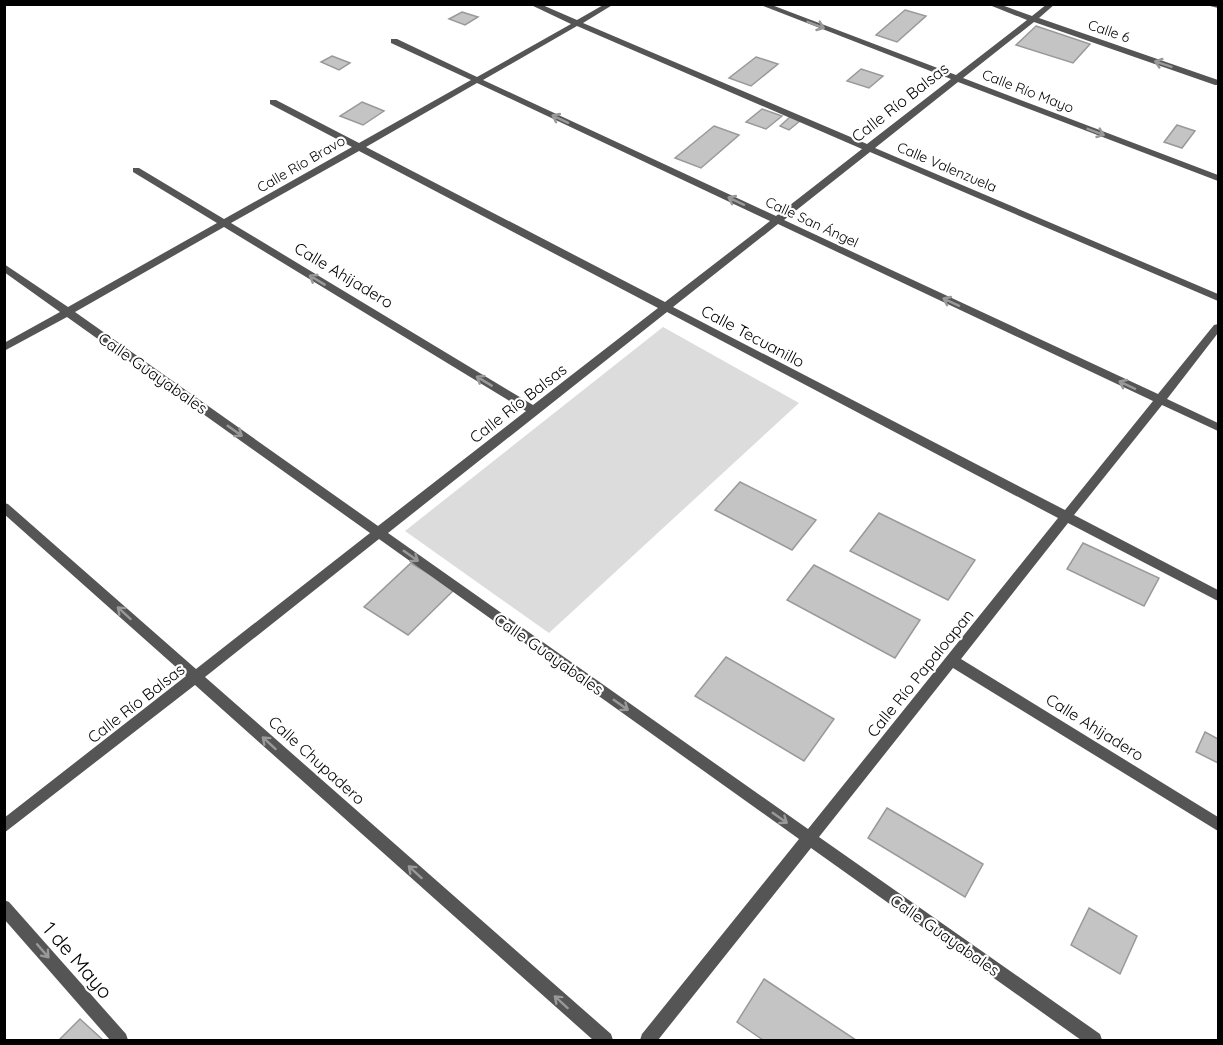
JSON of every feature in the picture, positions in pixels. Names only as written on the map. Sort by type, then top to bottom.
[{"type":"street","name":"Calle Valenzuela","points":[[532,4],[1218,298]]},
{"type":"street","name":"Calle Río Bravo","points":[[4,348],[611,4]]},
{"type":"street","name":"Calle Río Mayo","points":[[761,4],[1218,178]]},
{"type":"street","name":"Calle 6","points":[[990,4],[1218,83]]},
{"type":"street","name":"Calle Río Balsas","points":[[4,827],[1052,4]]},
{"type":"street","points":[[1213,4],[1218,6]]},
{"type":"street","name":"Calle San Ángel","points":[[394,41],[1218,427]]},
{"type":"street","name":"Calle Tecuanillo","points":[[273,102],[1218,596]]},
{"type":"street","name":"Calle Ahijadero","points":[[136,170],[534,411]]},
{"type":"street","name":"Calle Guayabales","points":[[4,267],[1094,1041]]},
{"type":"street","name":"Calle Río Papaloapan","points":[[648,1041],[1218,327]]},
{"type":"street","name":"Calle Chupadero","points":[[4,507],[605,1041]]},
{"type":"street","name":"Calle Ahijadero","points":[[952,660],[1218,825]]},
{"type":"street","name":"1 de Mayo","points":[[4,907],[120,1041]]},
{"type":"shaded area","points":[[663,327],[799,403],[549,633],[405,531]]},
{"type":"building","points":[[905,10],[926,16],[897,42],[876,35]]},
{"type":"building","points":[[462,12],[478,17],[465,25],[449,19]]},
{"type":"building","points":[[1036,26],[1090,44],[1073,63],[1016,45]]},
{"type":"building","points":[[332,56],[350,63],[339,70],[321,62]]},
{"type":"building","points":[[756,57],[778,64],[751,86],[729,78]]},
{"type":"building","points":[[861,69],[883,76],[869,88],[847,81]]},
{"type":"building","points":[[362,102],[384,111],[363,125],[340,116]]},
{"type":"building","points":[[762,109],[782,116],[766,129],[746,122]]},
{"type":"building","points":[[791,116],[801,120],[789,130],[780,126]]},
{"type":"building","points":[[1177,125],[1195,131],[1182,148],[1164,142]]},
{"type":"building","points":[[714,126],[739,135],[701,168],[675,158]]},
{"type":"building","points":[[740,482],[816,520],[792,550],[715,510]]},
{"type":"building","points":[[879,513],[975,560],[948,600],[850,551]]},
{"type":"building","points":[[1083,543],[1159,578],[1144,606],[1067,569]]},
{"type":"building","points":[[411,563],[455,589],[408,635],[364,607]]},
{"type":"building","points":[[814,565],[920,620],[895,658],[787,600]]},
{"type":"building","points":[[726,657],[834,719],[804,761],[695,696]]},
{"type":"building","points":[[1205,732],[1218,739],[1218,763],[1196,752]]},
{"type":"building","points":[[887,808],[983,864],[965,897],[868,838]]},
{"type":"building","points":[[1089,908],[1137,936],[1120,974],[1071,945]]},
{"type":"building","points":[[764,979],[856,1040],[763,1040],[737,1022]]},
{"type":"building","points":[[80,1019],[103,1040],[59,1040]]}]
